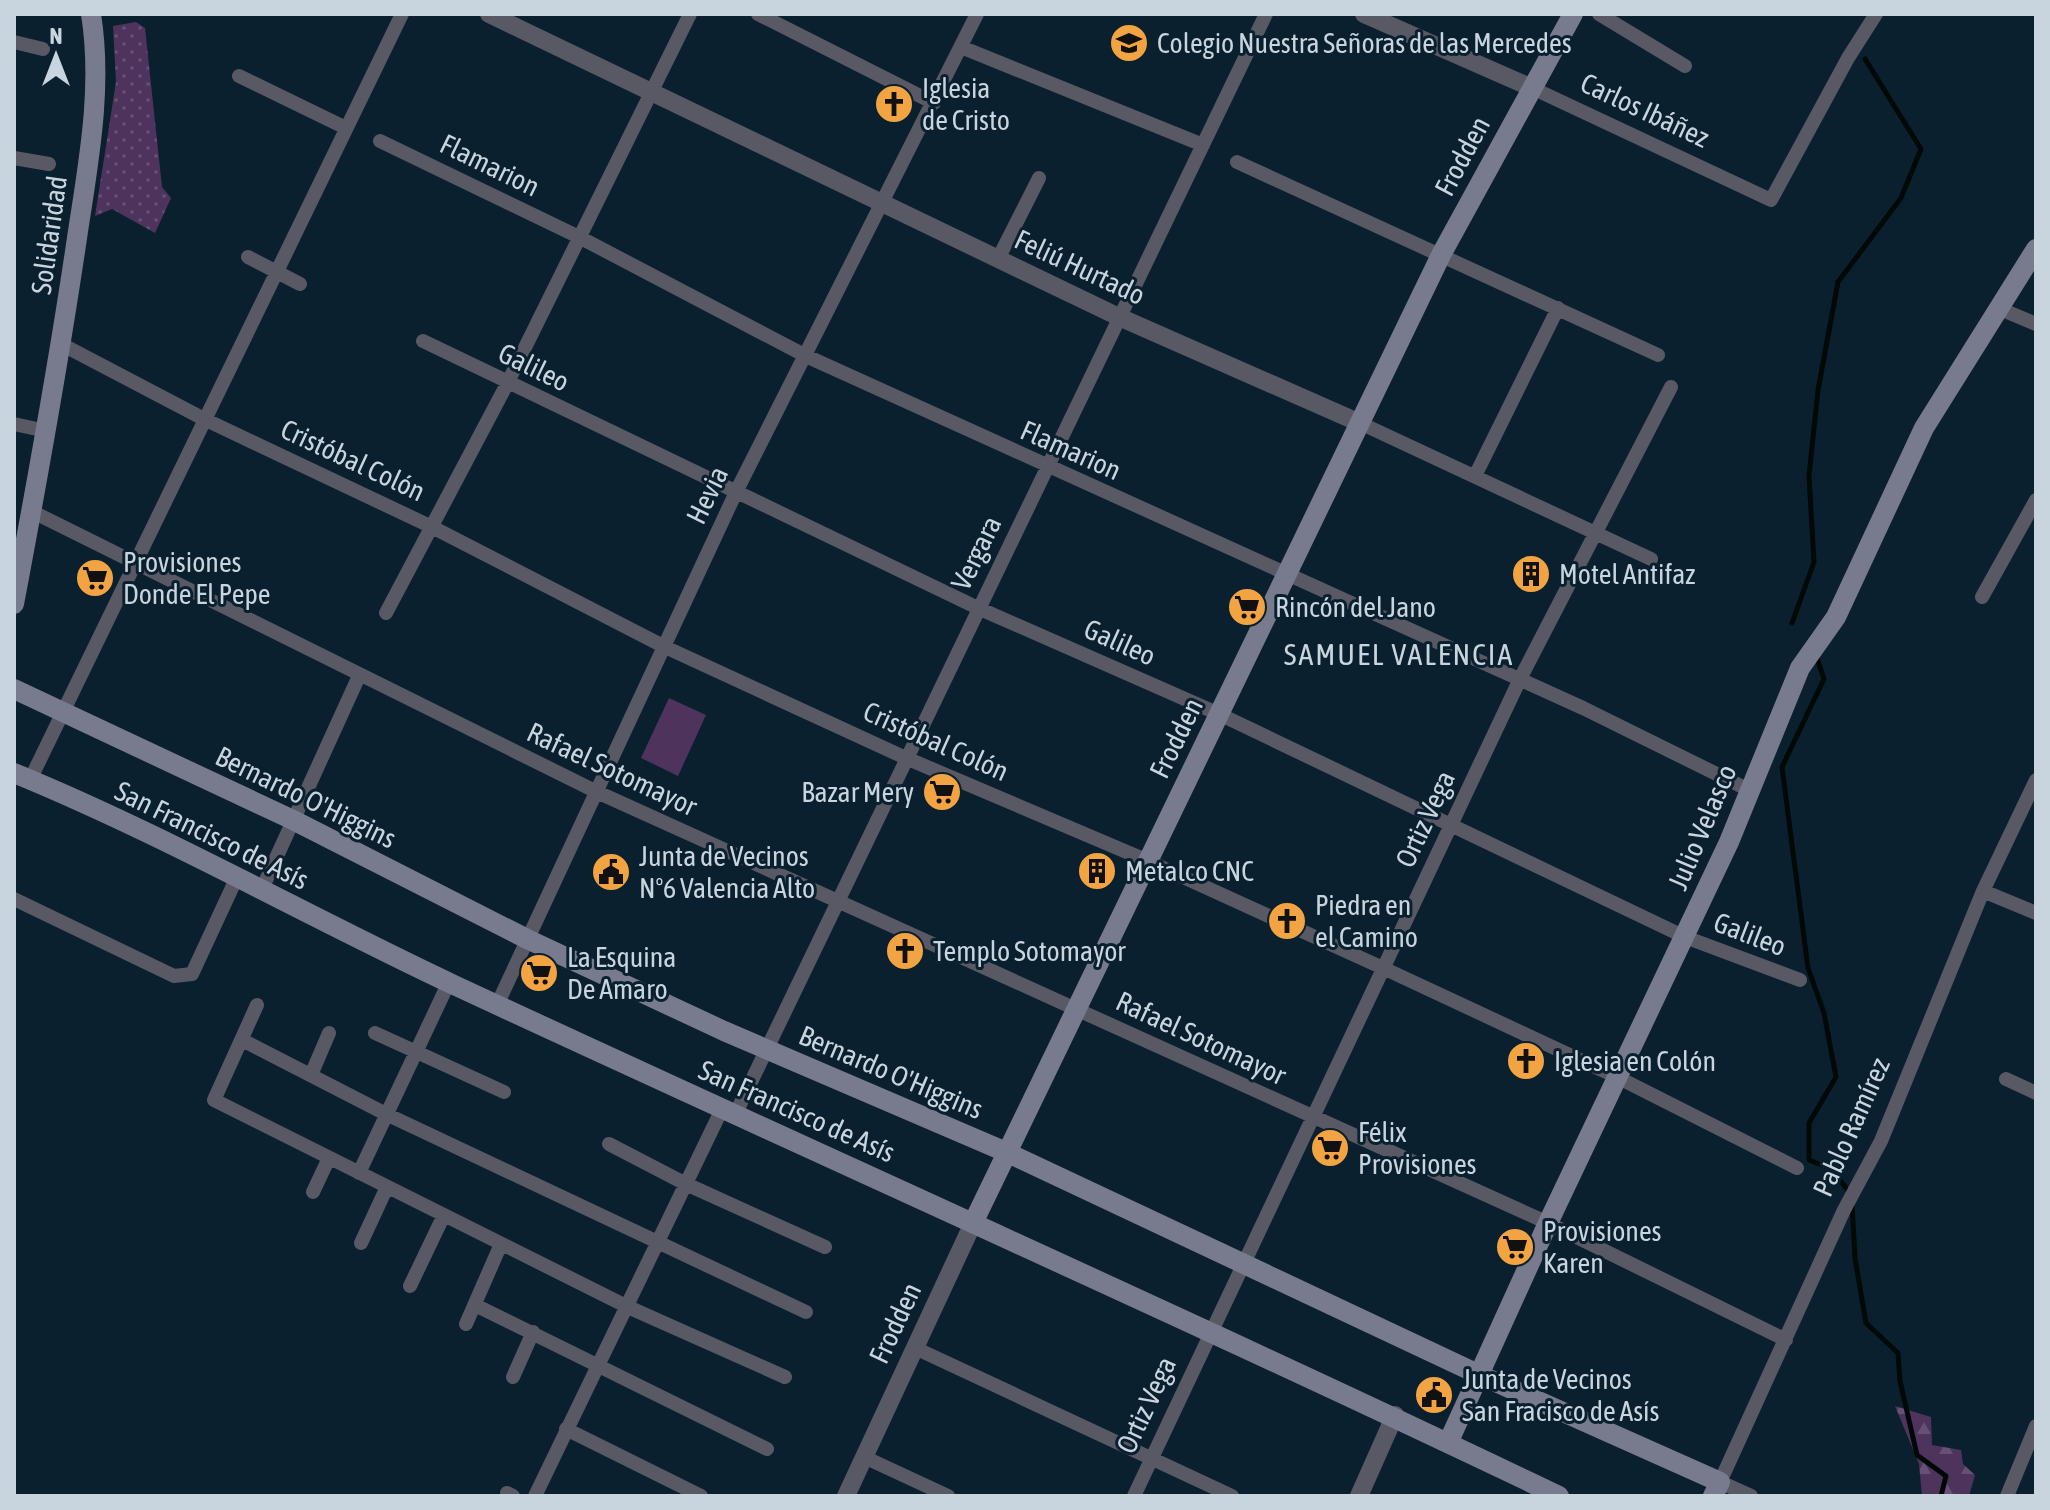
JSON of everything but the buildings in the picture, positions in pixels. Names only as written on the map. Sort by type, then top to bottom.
[{"type":"main road","name":"Solidaridad","points":[[14,604],[61,344],[93,124],[96,71],[91,14]]},
{"type":"main road","name":"Frodden","points":[[974,1221],[1442,253],[1530,87],[1573,14]]},
{"type":"main road","name":"Julio Velasco","points":[[1448,1443],[1548,1223],[1729,842],[1800,668],[1836,617],[1924,428],[2036,249]]},
{"type":"main road","name":"Bernardo O'Higgins","points":[[14,689],[293,820],[527,939],[767,1050],[1006,1152],[1717,1489]]},
{"type":"main road","name":"San Francisco de Asís","points":[[22,776],[262,889],[497,1005],[1395,1415],[1559,1496]]},
{"type":"street","points":[[22,776],[62,710],[402,14]]},
{"type":"street","name":"Feliú Hurtado","points":[[489,14],[1119,317],[1360,423],[1651,559]]},
{"type":"street","points":[[386,613],[507,384],[690,14]]},
{"type":"street","points":[[758,14],[934,103]]},
{"type":"street","name":"Hevia","points":[[497,1005],[737,490],[884,204],[977,14]]},
{"type":"street","name":"Vergara","points":[[536,1496],[686,1184],[767,1050],[1266,14]]},
{"type":"street","name":"Carlos Ibáñez","points":[[1364,14],[1530,87],[1771,200],[1848,58],[1876,14]]},
{"type":"street","points":[[1599,14],[1685,66]]},
{"type":"street","points":[[14,42],[43,49]]},
{"type":"street","points":[[961,47],[1203,145]]},
{"type":"street","points":[[239,76],[346,128]]},
{"type":"street","name":"Flamarion","points":[[380,141],[579,237],[806,356],[1520,679],[1749,790]]},
{"type":"street","points":[[14,158],[49,164]]},
{"type":"street","points":[[1237,162],[1442,253],[1658,355]]},
{"type":"street","points":[[998,259],[1039,178]]},
{"type":"street","points":[[248,257],[300,284]]},
{"type":"street","points":[[1475,476],[1558,308]]},
{"type":"street","points":[[1998,308],[2036,324]]},
{"type":"street","name":"Galileo","points":[[423,341],[978,608],[1219,714],[1685,937],[1800,980]]},
{"type":"street","name":"Cristóbal Colón","points":[[61,344],[204,419],[432,527],[665,647],[906,758],[1148,861],[1383,968],[1619,1078],[1797,1168]]},
{"type":"street","name":"Ortiz Vega","points":[[1134,1496],[1209,1331],[1520,679],[1599,534],[1671,387]]},
{"type":"street","points":[[14,424],[46,431]]},
{"type":"street","points":[[1982,597],[2036,500]]},
{"type":"street","name":"Rafael Sotomayor","points":[[31,511],[597,792],[838,904],[1548,1223],[1786,1340]]},
{"type":"street","points":[[262,889],[359,676]]},
{"type":"street","name":"Pablo Ramírez","points":[[1717,1489],[1844,1210],[1881,1141],[1983,891],[2036,780]]},
{"type":"street","points":[[14,899],[174,976],[184,977],[192,974],[237,877]]},
{"type":"street","points":[[1983,891],[2036,913]]},
{"type":"street","points":[[359,1173],[449,982]]},
{"type":"street","points":[[257,1005],[214,1100],[628,1307],[785,1377]]},
{"type":"street","points":[[311,1075],[329,1033]]},
{"type":"street","points":[[375,1033],[504,1092]]},
{"type":"street","points":[[242,1040],[386,1114],[806,1312]]},
{"type":"street","points":[[2006,1079],[2036,1093]]},
{"type":"street","points":[[609,1144],[686,1184],[825,1247]]},
{"type":"street","points":[[313,1192],[329,1158]]},
{"type":"street","points":[[361,1243],[387,1187]]},
{"type":"street","points":[[410,1286],[444,1215]]},
{"type":"street","name":"Frodden","points":[[846,1496],[974,1221]]},
{"type":"street","points":[[466,1324],[501,1244]]},
{"type":"street","points":[[475,1305],[585,1356],[598,1366],[767,1449]]},
{"type":"street","points":[[513,1377],[533,1332]]},
{"type":"street","points":[[915,1348],[1232,1496]]},
{"type":"street","points":[[1359,1496],[1395,1415]]},
{"type":"street","points":[[2007,1496],[2032,1451],[2036,1426]]},
{"type":"street","points":[[566,1429],[701,1496]]},
{"type":"street","points":[[864,1457],[948,1496]]},
{"type":"street","name":"Bernardo O'Higgins","points":[[1717,1489],[1751,1496]]},
{"type":"green space","points":[[136,22],[145,28],[162,187],[171,198],[155,233],[112,209],[95,216],[116,82],[113,26]]},
{"type":"green space","points":[[669,698],[706,715],[678,776],[641,758]]},
{"type":"green space","points":[[1895,1406],[1931,1417],[1932,1445],[1961,1450],[1963,1464],[1975,1475],[1969,1496],[1922,1496],[1919,1464]]},
{"type":"waterway","points":[[1792,623],[1814,562],[1809,476],[1818,390],[1838,282],[1901,198],[1921,149],[1865,59]]},
{"type":"waterway","points":[[1817,658],[1824,679],[1782,767],[1808,968],[1824,1013],[1836,1077],[1809,1123],[1809,1160],[1832,1169],[1849,1192]]},
{"type":"waterway","points":[[1852,1205],[1855,1258],[1866,1323],[1898,1353],[1900,1381],[1917,1455],[1946,1476],[1941,1496]]},
{"type":"place","name":"Colegio Nuestra Señoras de las Mercedes","points":[[1129,43]]},
{"type":"place","name":"Iglesia de Cristo","points":[[894,104]]},
{"type":"place","name":"Motel Antifaz","points":[[1531,574]]},
{"type":"place","name":"Provisiones Donde El Pepe","points":[[95,578]]},
{"type":"place","name":"Rincón del Jano","points":[[1247,607]]},
{"type":"place","name":"Bazar Mery","points":[[942,792]]},
{"type":"place","name":"Metalco CNC","points":[[1097,871]]},
{"type":"place","name":"Junta de Vecinos Nº6 Valencia Alto","points":[[611,872]]},
{"type":"place","name":"Piedra en el Camino","points":[[1287,921]]},
{"type":"place","name":"Templo Sotomayor","points":[[905,951]]},
{"type":"place","name":"La Esquina De Amaro","points":[[539,973]]},
{"type":"place","name":"Iglesia en Colón","points":[[1526,1061]]},
{"type":"place","name":"Félix Provisiones","points":[[1330,1148]]},
{"type":"place","name":"Provisiones Karen","points":[[1515,1247]]},
{"type":"place","name":"Junta de Vecinos San Fracisco de Asís","points":[[1434,1395]]},
{"type":"district","name":"SAMUEL VALENCIA","points":[[1399,655]]}]
